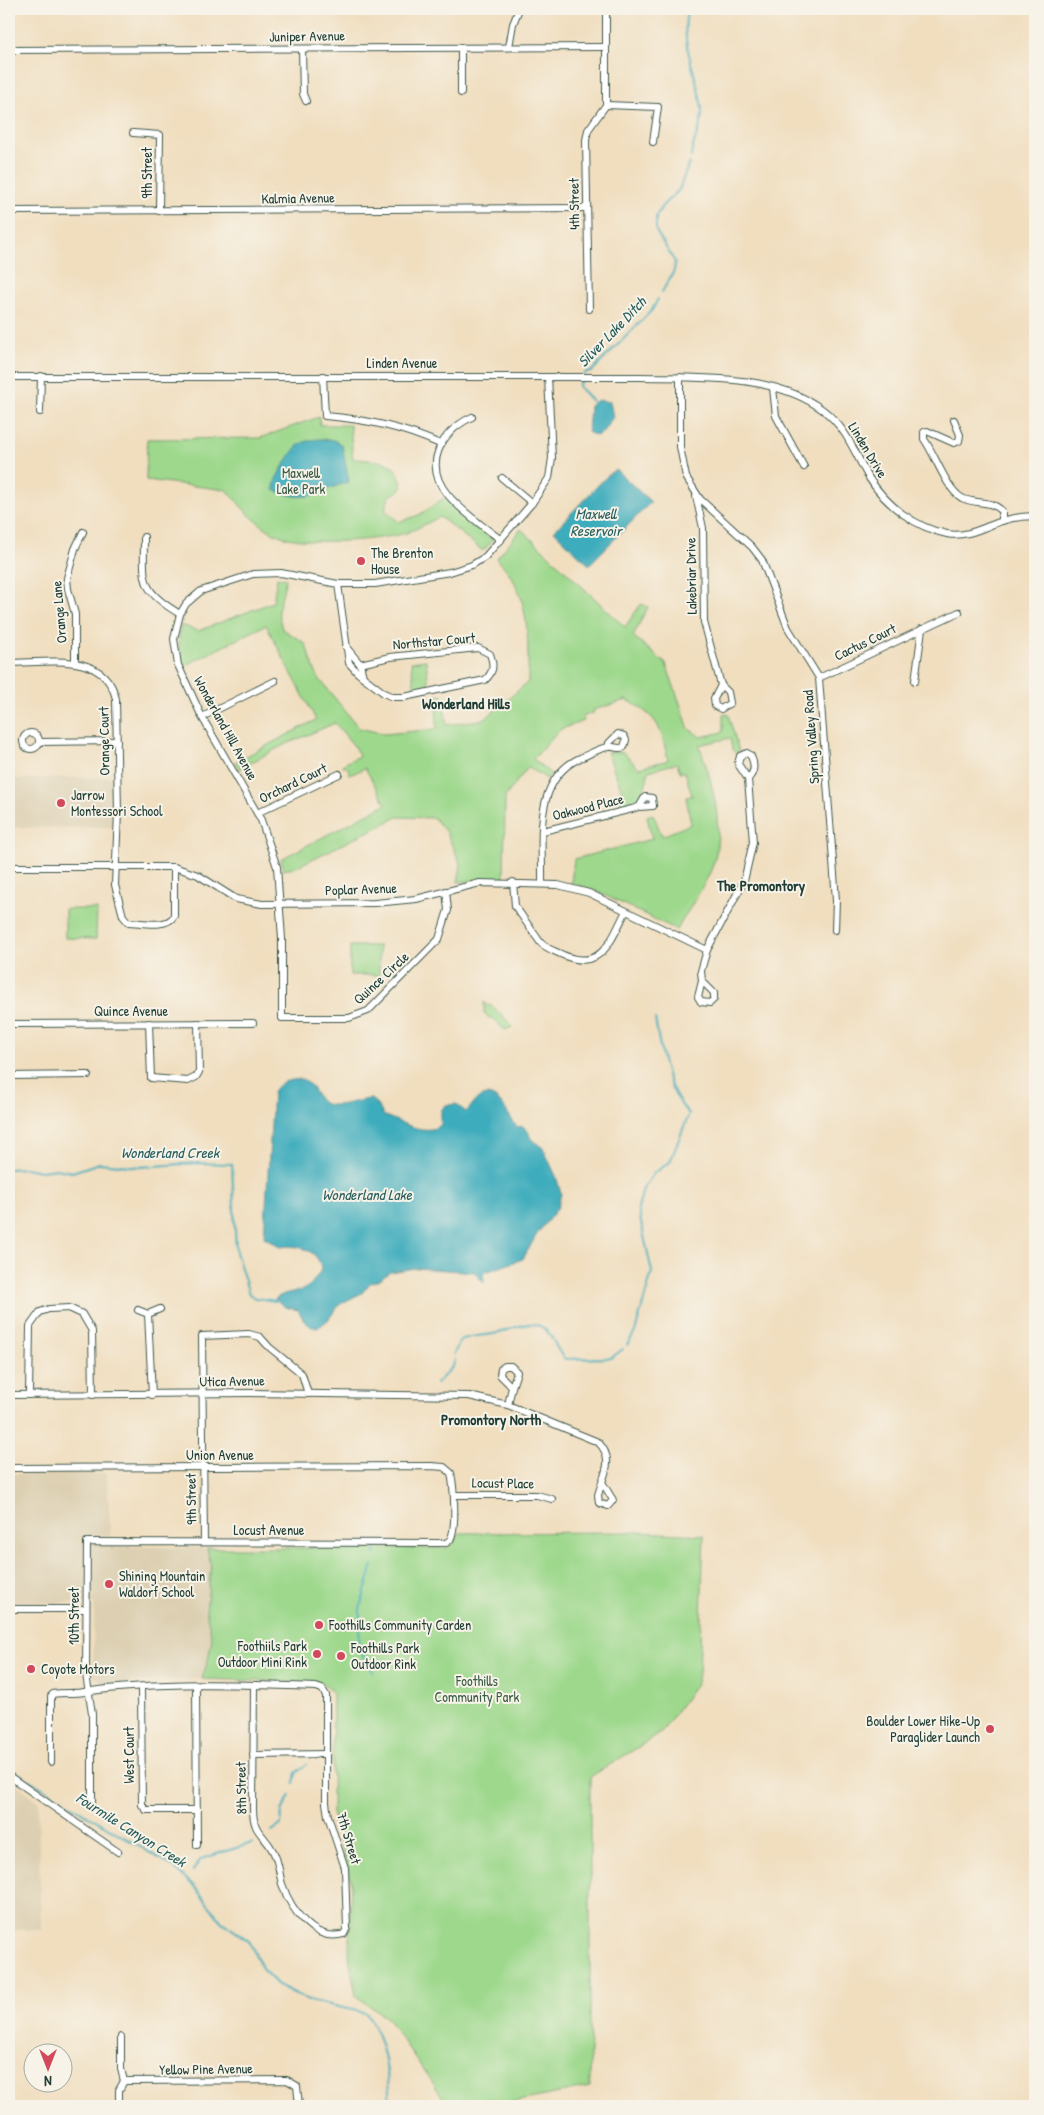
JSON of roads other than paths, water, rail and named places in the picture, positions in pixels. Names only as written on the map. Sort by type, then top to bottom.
[{"type":"street","points":[[509,47],[513,24],[519,9]]},
{"type":"street","points":[[606,9],[606,105],[658,107],[653,142]]},
{"type":"street","points":[[461,47],[461,93]]},
{"type":"street","name":"Juniper Avenue","points":[[9,50],[606,47]]},
{"type":"street","points":[[302,49],[303,94],[306,101]]},
{"type":"street","name":"4th Street","points":[[589,309],[586,140],[588,130],[606,105]]},
{"type":"street","name":"9th Street","points":[[133,134],[160,135],[160,211]]},
{"type":"street","name":"Kalmia Avenue","points":[[9,212],[587,208]]},
{"type":"street","points":[[40,412],[41,376]]},
{"type":"street","points":[[323,376],[325,416],[374,421],[394,426],[440,444]]},
{"type":"street","name":"Linden Avenue","points":[[9,377],[680,377],[731,380],[773,388],[792,395]]},
{"type":"street","name":"Spring Valley Road","points":[[680,377],[682,463],[686,478],[696,494],[752,547],[762,560],[788,628],[819,678],[836,900],[835,930]]},
{"type":"street","name":"Wonderland Hill Avenue","points":[[282,1018],[282,939],[277,867],[257,814],[202,717],[178,665],[174,650],[176,625],[180,614],[186,604],[201,591],[253,574],[281,573],[338,584],[375,584],[461,570],[485,557],[542,490],[551,468],[548,378]]},
{"type":"street","points":[[773,388],[776,416],[804,467]]},
{"type":"street","name":"Linden Drive","points":[[792,395],[815,405],[832,418],[850,441],[878,490],[914,521],[933,530],[953,535],[973,532],[1002,521],[1035,516]]},
{"type":"street","points":[[472,417],[453,428],[440,444],[436,463],[442,485],[454,502],[501,540]]},
{"type":"street","points":[[954,420],[960,435],[959,441],[954,443],[927,431],[924,432],[924,439],[955,492],[965,499],[996,505],[1002,511],[1002,521]]},
{"type":"street","points":[[502,478],[532,503]]},
{"type":"street","name":"Lakebriar Drive","points":[[696,494],[703,528],[704,622],[721,685]]},
{"type":"street","name":"Orange Lane","points":[[75,663],[75,614],[67,578],[75,550],[83,532]]},
{"type":"street","points":[[144,537],[144,570],[147,586],[158,601],[180,614]]},
{"type":"street","name":"Northstar Court","points":[[338,584],[346,647],[350,663],[363,677],[384,694],[404,697],[485,680],[492,673],[493,667],[490,654],[478,648],[390,657],[360,664]]},
{"type":"street","name":"Cactus Court","points":[[819,678],[959,612]]},
{"type":"street","points":[[915,681],[922,629]]},
{"type":"street","points":[[346,647],[360,664],[363,677]]},
{"type":"street","points":[[9,663],[75,663]]},
{"type":"street","name":"Orange Court","points":[[75,663],[90,665],[107,677],[116,699],[118,812],[115,867],[118,899],[122,916],[128,922],[166,924],[174,916],[174,867]]},
{"type":"street","points":[[202,717],[275,681]]},
{"type":"street","points":[[39,742],[117,741]]},
{"type":"street","points":[[542,883],[546,797],[555,778],[570,764],[609,747]]},
{"type":"street","name":"Orchard Court","points":[[257,814],[339,774]]},
{"type":"street","points":[[702,981],[701,971],[707,950],[744,882],[752,842],[748,779]]},
{"type":"street","name":"Oakwood Place","points":[[543,831],[639,806]]},
{"type":"street","name":"Poplar Avenue","points":[[9,867],[174,867],[198,875],[236,899],[246,902],[280,904],[375,903],[416,899],[480,883],[542,883],[574,888],[707,950]]},
{"type":"street","points":[[513,882],[515,906],[540,942],[544,946],[574,959],[586,960],[602,953],[626,911]]},
{"type":"street","name":"Quince Circle","points":[[282,1018],[349,1018],[368,1011],[439,939],[444,929],[448,910],[446,891]]},
{"type":"street","points":[[149,1023],[151,1078],[188,1080],[196,1077],[198,1072],[198,1023]]},
{"type":"street","name":"Quince Avenue","points":[[9,1024],[253,1023]]},
{"type":"street","points":[[9,1076],[88,1075]]},
{"type":"street","points":[[29,1395],[30,1326],[40,1312],[48,1309],[69,1308],[87,1318],[92,1331],[93,1395]]},
{"type":"street","points":[[138,1310],[148,1314],[160,1310]]},
{"type":"street","points":[[148,1314],[152,1395]]},
{"type":"street","name":"9th Street","points":[[204,1542],[202,1336],[249,1334],[260,1337],[269,1348],[302,1374],[308,1394]]},
{"type":"street","points":[[512,1387],[508,1405],[598,1442],[603,1446],[608,1461],[602,1482]]},
{"type":"street","name":"Utica Avenue","points":[[9,1395],[308,1394],[454,1396],[487,1399],[508,1405]]},
{"type":"street","name":"Union Avenue","points":[[9,1468],[431,1466],[444,1467],[449,1470],[454,1495]]},
{"type":"street","name":"Locust Place","points":[[454,1495],[537,1495],[552,1499]]},
{"type":"street","name":"Locust Avenue","points":[[87,1542],[446,1543],[450,1540],[453,1533],[454,1495]]},
{"type":"street","name":"10th Street","points":[[87,1542],[86,1674],[92,1714],[92,1801]]},
{"type":"street","points":[[9,1609],[86,1609]]},
{"type":"street","points":[[196,1685],[197,1845]]},
{"type":"street","points":[[51,1762],[51,1696],[141,1687],[254,1685]]},
{"type":"street","name":"7th Street","points":[[254,1685],[322,1689],[326,1695],[328,1816],[345,1868],[347,1882],[347,1928],[344,1934]]},
{"type":"street","name":"8th Street","points":[[254,1685],[255,1827],[273,1850],[289,1902],[304,1921],[324,1935],[334,1937],[344,1934]]},
{"type":"street","name":"West Court","points":[[141,1687],[142,1802],[144,1808],[197,1810]]},
{"type":"street","points":[[253,1755],[326,1754]]},
{"type":"street","points":[[9,1776],[118,1852]]},
{"type":"street","points":[[119,2106],[118,2090],[123,2079],[121,2037]]},
{"type":"street","name":"Yellow Pine Avenue","points":[[123,2079],[287,2080],[294,2082],[298,2091],[299,2106]]},
{"type":"water","points":[[598,400],[610,402],[613,417],[602,433],[596,436],[588,432],[590,406]]},
{"type":"water","points":[[320,439],[334,440],[342,445],[349,482],[305,496],[286,494],[274,490],[277,476],[293,451],[300,444]]},
{"type":"water","name":"Maxwell Reservoir","points":[[616,470],[651,502],[589,565],[554,531],[610,473]]},
{"type":"water","name":"Wonderland Lake","points":[[302,1079],[310,1085],[324,1103],[337,1105],[371,1099],[378,1105],[383,1115],[420,1129],[435,1128],[441,1125],[441,1110],[446,1105],[456,1104],[466,1112],[480,1097],[492,1096],[502,1104],[517,1127],[523,1126],[528,1131],[531,1139],[543,1148],[556,1176],[561,1194],[557,1209],[537,1234],[523,1259],[483,1273],[484,1283],[474,1272],[415,1268],[390,1272],[380,1280],[370,1283],[362,1293],[340,1304],[328,1320],[319,1327],[312,1327],[305,1322],[298,1310],[285,1307],[275,1299],[310,1285],[321,1271],[319,1262],[312,1253],[306,1250],[294,1246],[281,1247],[264,1237],[273,1092],[278,1085]]},
{"type":"waterway","name":"Silver Lake Ditch","points":[[688,9],[686,22],[687,47],[702,110],[701,123],[691,157]]},
{"type":"waterway","name":"Silver Lake Ditch","points":[[662,292],[674,271],[675,262],[656,231],[656,217],[662,206],[679,190],[689,163]]},
{"type":"waterway","name":"Silver Lake Ditch","points":[[584,375],[586,372],[591,372],[652,310],[658,299]]},
{"type":"waterway","name":"Silver Lake Ditch","points":[[582,379],[578,386],[594,403]]},
{"type":"waterway","name":"Silver Lake Ditch","points":[[627,1345],[635,1332],[652,1272],[638,1209],[643,1189],[654,1173],[670,1162],[689,1114],[674,1093],[669,1082],[655,1019]]},
{"type":"waterway","name":"Wonderland Creek","points":[[9,1169],[25,1168],[41,1171],[56,1169],[72,1172],[100,1163],[139,1167],[197,1163],[232,1164],[236,1252],[249,1294],[256,1298],[276,1301]]},
{"type":"waterway","name":"Silver Lake Ditch","points":[[454,1354],[460,1340],[498,1333],[528,1324],[534,1324],[546,1330],[565,1359],[611,1358],[623,1349]]},
{"type":"waterway","name":"Silver Lake Ditch","points":[[436,1384],[453,1366],[455,1359]]},
{"type":"waterway","name":"Silver Lake Ditch","points":[[375,1555],[376,1548]]},
{"type":"waterway","name":"Silver Lake Ditch","points":[[359,1646],[360,1608],[373,1565]]},
{"type":"waterway","name":"Silver Lake Ditch","points":[[361,1652],[373,1672]]},
{"type":"waterway","name":"Silver Lake Ditch","points":[[294,1783],[296,1773],[307,1764]]},
{"type":"waterway","name":"Fourmile Canyon Creek","points":[[9,1768],[172,1866],[194,1886],[222,1922],[249,1941],[263,1970],[278,1985],[308,2000],[366,2013],[377,2034],[384,2057],[387,2069],[390,2106]]},
{"type":"waterway","name":"Silver Lake Ditch","points":[[272,1831],[281,1825],[282,1811],[290,1795]]},
{"type":"waterway","name":"Silver Lake Ditch","points":[[193,1871],[201,1859],[252,1843]]},
{"type":"place","name":"The Brenton House","points":[[361,561]]},
{"type":"place","name":"Jarrow Montessori School","points":[[61,803]]},
{"type":"place","name":"Shining Mountain Waldorf School","points":[[109,1584]]},
{"type":"place","name":"Foothills Community Carden","points":[[319,1625]]},
{"type":"place","name":"Foothiils Park Outdoor Mini Rink","points":[[317,1654]]},
{"type":"place","name":"Foothills Park Outdoor Rink","points":[[341,1656]]},
{"type":"place","name":"Coyote Motors","points":[[31,1669]]},
{"type":"place","name":"Boulder Lower Hike-Up Paraglider Launch","points":[[990,1729]]},
{"type":"district","name":"Wonderland Hills","points":[[466,704]]},
{"type":"district","name":"The Promontory","points":[[761,886]]},
{"type":"district","name":"Promontory North","points":[[491,1420]]},
{"type":"park label","name":"Maxwell Lake Park","points":[[301,482]]},
{"type":"park label","name":"Foothills Community Park","points":[[477,1689]]}]
